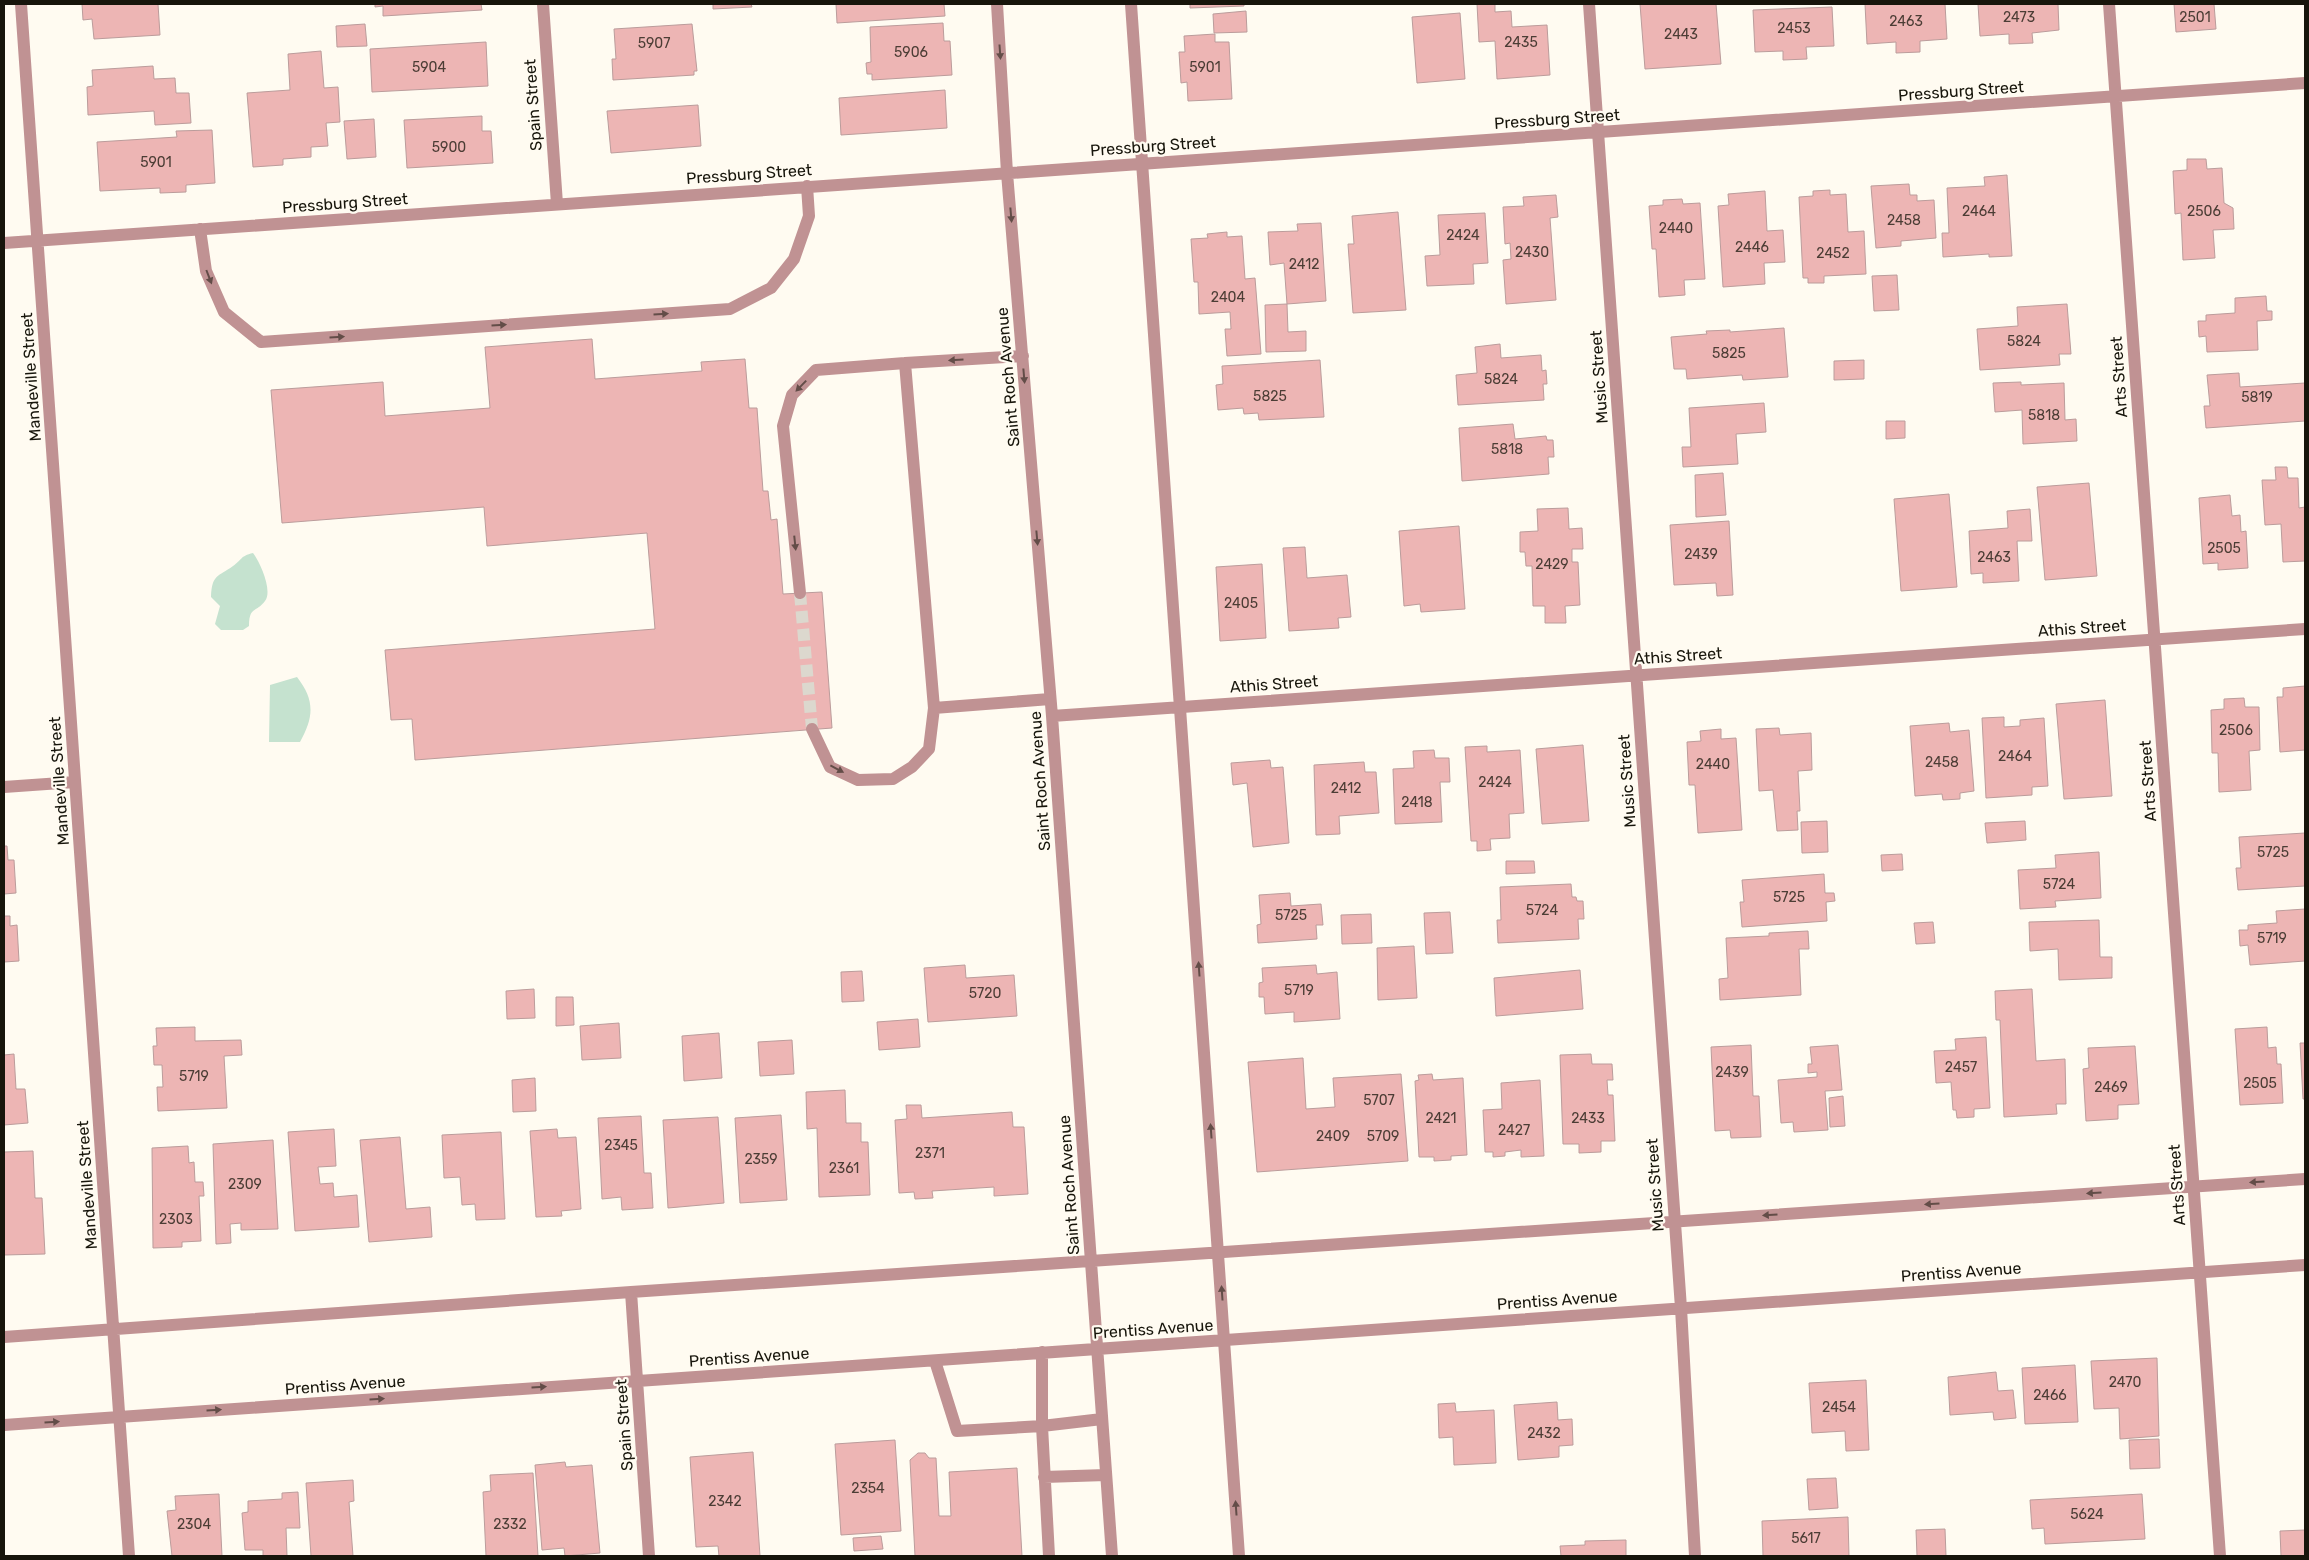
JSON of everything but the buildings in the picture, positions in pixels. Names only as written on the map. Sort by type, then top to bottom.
[{"type":"street","name":"Mandeville Street","points":[[21,4],[129,1556]]},
{"type":"street","name":"Spain Street","points":[[543,4],[557,204]]},
{"type":"street","name":"Saint Roch Avenue","points":[[997,4],[1007,173],[1052,716],[1112,1556]]},
{"type":"street","points":[[1131,4],[1239,1556]]},
{"type":"street","name":"Music Street","points":[[1589,4],[1681,1308],[1695,1556]]},
{"type":"street","name":"Arts Street","points":[[2109,4],[2220,1556]]},
{"type":"street","name":"Pressburg Street","points":[[4,242],[2305,83]]},
{"type":"street","points":[[200,229],[206,271],[224,312],[261,342],[280,341],[730,309],[770,288],[794,259],[809,216],[807,186]]},
{"type":"street","points":[[800,593],[783,426],[792,395],[816,370],[905,362],[1023,356]]},
{"type":"street","points":[[812,730],[830,767],[858,780],[893,779],[912,766],[929,749],[934,708],[905,362]]},
{"type":"street","name":"Athis Street","points":[[1052,716],[2305,629]]},
{"type":"street","points":[[934,708],[1050,699]]},
{"type":"street","points":[[4,787],[75,782]]},
{"type":"street","points":[[4,1337],[631,1292],[2305,1179]]},
{"type":"street","name":"Prentiss Avenue","points":[[4,1425],[2305,1265]]},
{"type":"street","name":"Spain Street","points":[[631,1292],[649,1556]]},
{"type":"street","points":[[1042,1352],[1042,1426],[1049,1556]]},
{"type":"street","points":[[935,1361],[957,1431],[1042,1426],[1102,1419]]},
{"type":"street","points":[[1044,1477],[1106,1475]]},
{"type":"green space","points":[[253,553],[267,584],[265,601],[252,612],[249,626],[243,630],[221,630],[215,624],[220,606],[211,597],[214,580],[243,557]]},
{"type":"green space","points":[[297,677],[310,701],[310,717],[305,733],[300,742],[269,742],[270,685]]},
{"type":"tunnel","points":[[800,593],[812,729]]}]
